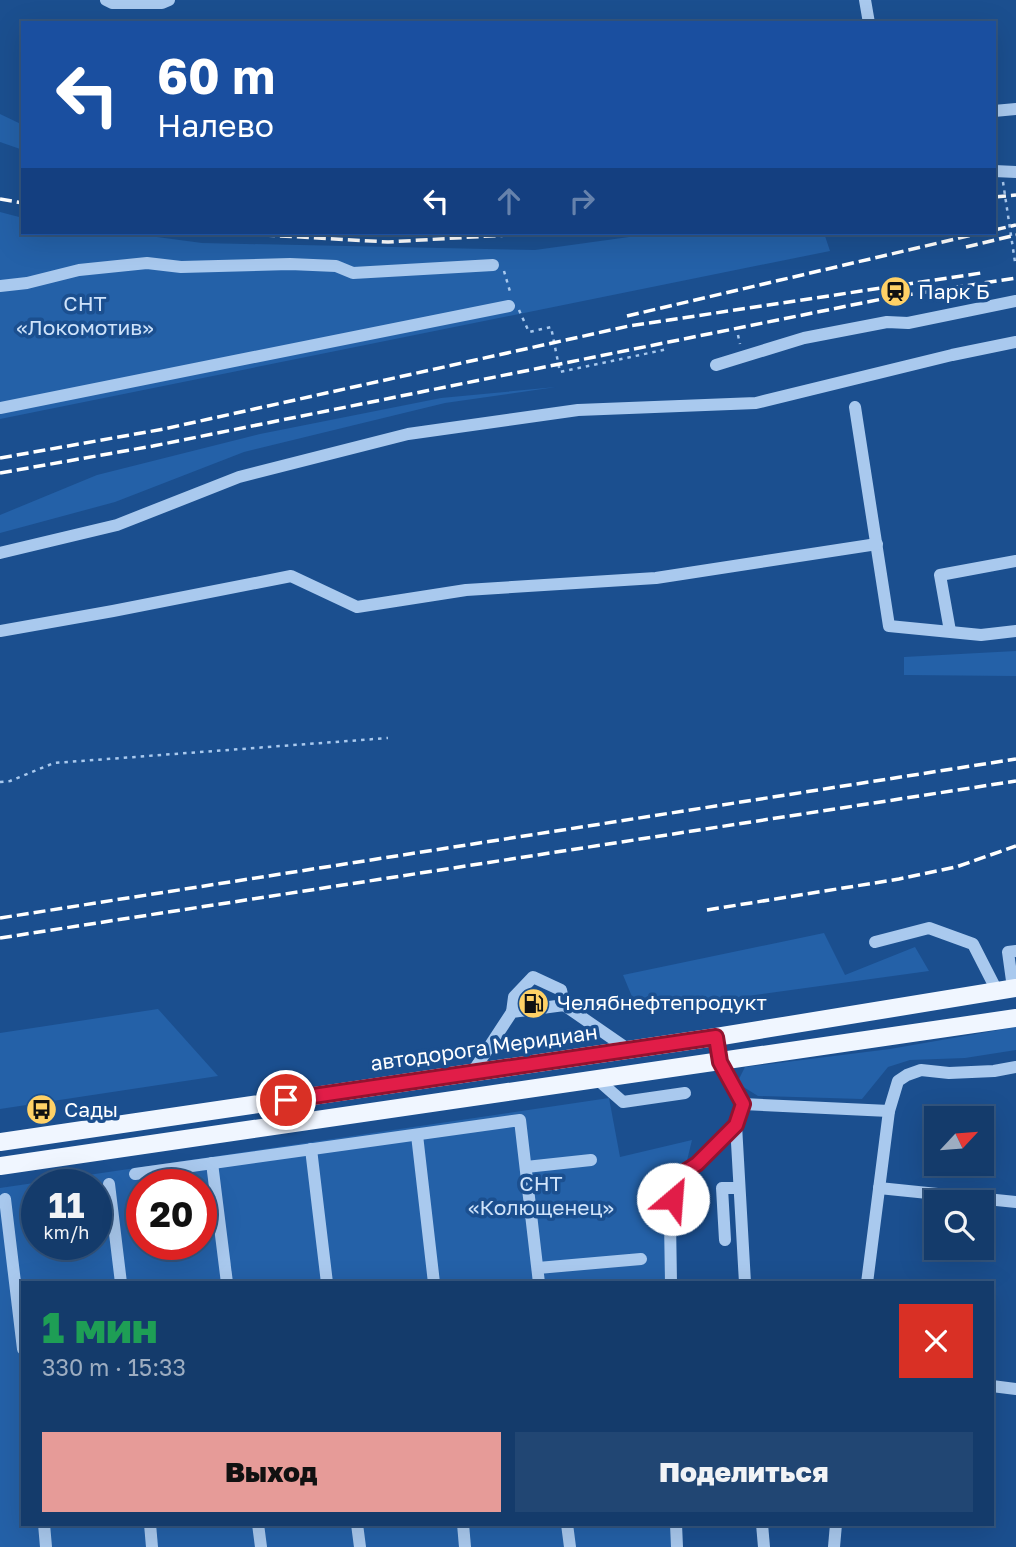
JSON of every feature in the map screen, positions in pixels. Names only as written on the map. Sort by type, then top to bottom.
[{"type":"main road","name":"автодорога Меридиан","points":[[0,1142],[716,1037],[1009,989]]},
{"type":"main road","points":[[0,1166],[1016,1018]]},
{"type":"main road","points":[[716,1037],[720,1062]]},
{"type":"street","points":[[106,0],[112,3],[162,3],[169,0]]},
{"type":"street","points":[[865,0],[869,21]]},
{"type":"street","points":[[996,111],[1016,109]]},
{"type":"street","points":[[998,174],[1016,172]]},
{"type":"street","points":[[0,286],[27,283],[79,270],[147,263],[181,267],[290,264],[336,266],[354,273],[493,265]]},
{"type":"street","points":[[716,365],[804,338],[887,322],[908,323],[1016,301]]},
{"type":"street","points":[[0,409],[513,304]]},
{"type":"street","points":[[0,553],[117,525],[239,477],[408,434],[578,410],[755,403],[1016,342]]},
{"type":"street","points":[[855,407],[889,626],[981,635],[1016,631]]},
{"type":"street","points":[[0,631],[291,576],[358,607],[466,590],[656,578],[877,544]]},
{"type":"street","points":[[950,631],[940,575],[1016,561]]},
{"type":"street","points":[[876,942],[929,928],[973,944],[1009,989]]},
{"type":"street","points":[[1009,989],[1008,952],[1016,951]]},
{"type":"street","points":[[471,1073],[512,1012],[514,997],[533,977],[561,990],[564,1005]]},
{"type":"street","points":[[512,1012],[564,1005],[629,1050]]},
{"type":"street","points":[[720,1062],[743,1104],[736,1125],[745,1281]]},
{"type":"street","points":[[867,1281],[889,1111],[898,1081],[921,1070],[932,1073],[960,1073],[1016,1067]]},
{"type":"street","points":[[598,1080],[623,1102],[685,1093]]},
{"type":"street","points":[[743,1104],[889,1111]]},
{"type":"street","points":[[170,1169],[520,1120],[540,1281]]},
{"type":"street","points":[[671,1281],[670,1220],[675,1178],[697,1164],[736,1125]]},
{"type":"street","points":[[417,1135],[434,1281]]},
{"type":"street","points":[[311,1149],[327,1281]]},
{"type":"street","points":[[526,1167],[590,1160]]},
{"type":"street","points":[[212,1163],[228,1281]]},
{"type":"street","points":[[725,1240],[722,1188],[739,1188]]},
{"type":"street","points":[[880,1188],[1016,1202]]},
{"type":"street","points":[[5,1199],[21,1332]]},
{"type":"street","points":[[112,1209],[121,1281]]},
{"type":"street","points":[[538,1268],[640,1259]]},
{"type":"street","points":[[994,1386],[1016,1389]]},
{"type":"street","points":[[44,1526],[46,1547]]},
{"type":"street","points":[[149,1526],[152,1547]]},
{"type":"street","points":[[258,1526],[261,1547]]},
{"type":"street","points":[[357,1526],[360,1547]]},
{"type":"street","points":[[463,1526],[466,1547]]},
{"type":"street","points":[[568,1526],[570,1547]]},
{"type":"street","points":[[676,1526],[677,1547]]},
{"type":"street","points":[[762,1526],[764,1547]]},
{"type":"street","points":[[834,1547],[836,1526]]},
{"type":"path","points":[[998,174],[1016,262]]},
{"type":"path","points":[[493,265],[501,263],[513,304],[529,332],[551,327],[560,372],[668,349]]},
{"type":"path","points":[[894,281],[898,303]]},
{"type":"path","points":[[738,335],[740,345]]},
{"type":"path","points":[[0,782],[10,781],[54,763],[388,738]]},
{"type":"green space","points":[[0,114],[21,124],[21,149],[0,142]]},
{"type":"green space","name":"СНТ «Локомотив»","points":[[0,212],[21,217],[21,235],[142,235],[202,243],[535,250],[644,235],[825,235],[830,251],[0,419]]},
{"type":"green space","points":[[556,387],[445,403],[244,452],[115,502],[0,533],[0,515],[97,475],[260,434],[441,398]]},
{"type":"green space","points":[[1016,651],[1016,676],[904,675],[904,657]]},
{"type":"green space","points":[[824,933],[845,975],[915,947],[929,971],[638,1011],[623,975]]},
{"type":"green space","points":[[158,1009],[218,1076],[0,1109],[0,1033]]},
{"type":"green space","points":[[1016,1027],[1016,1050],[965,1058],[910,1060],[888,1067],[862,1099],[758,1096],[737,1083],[745,1067],[890,1049]]},
{"type":"green space","name":"СНТ «Колющенец»","points":[[609,1098],[620,1157],[692,1140],[674,1214],[676,1281],[21,1281],[21,1526],[681,1526],[682,1547],[0,1547],[0,1188],[21,1185],[21,1260],[112,1260],[112,1171],[126,1169],[126,1260],[217,1260],[217,1169],[129,1169]]},
{"type":"railway","points":[[996,197],[1016,195]]},
{"type":"railway","points":[[0,199],[21,203]]},
{"type":"railway","points":[[996,230],[1016,225]]},
{"type":"railway","points":[[264,235],[388,242],[507,235]]},
{"type":"railway","points":[[627,316],[972,235]]},
{"type":"railway","points":[[966,247],[1016,235]]},
{"type":"railway","points":[[0,458],[164,429],[629,326],[981,273]]},
{"type":"railway","points":[[0,473],[153,446],[887,298],[1016,278]]},
{"type":"railway","points":[[0,918],[1016,759]]},
{"type":"railway","points":[[0,938],[1016,781]]},
{"type":"railway","points":[[707,910],[899,879],[956,867],[1016,846]]},
{"type":"place","name":"Парк Б","points":[[895,292]]},
{"type":"place","name":"Челябнефтепродукт","points":[[534,1003]]},
{"type":"place","name":"Сады","points":[[41,1110]]},
{"type":"route","points":[[286,1100],[716,1037],[720,1062],[743,1104],[736,1125],[697,1164],[675,1178],[673,1199]]}]
